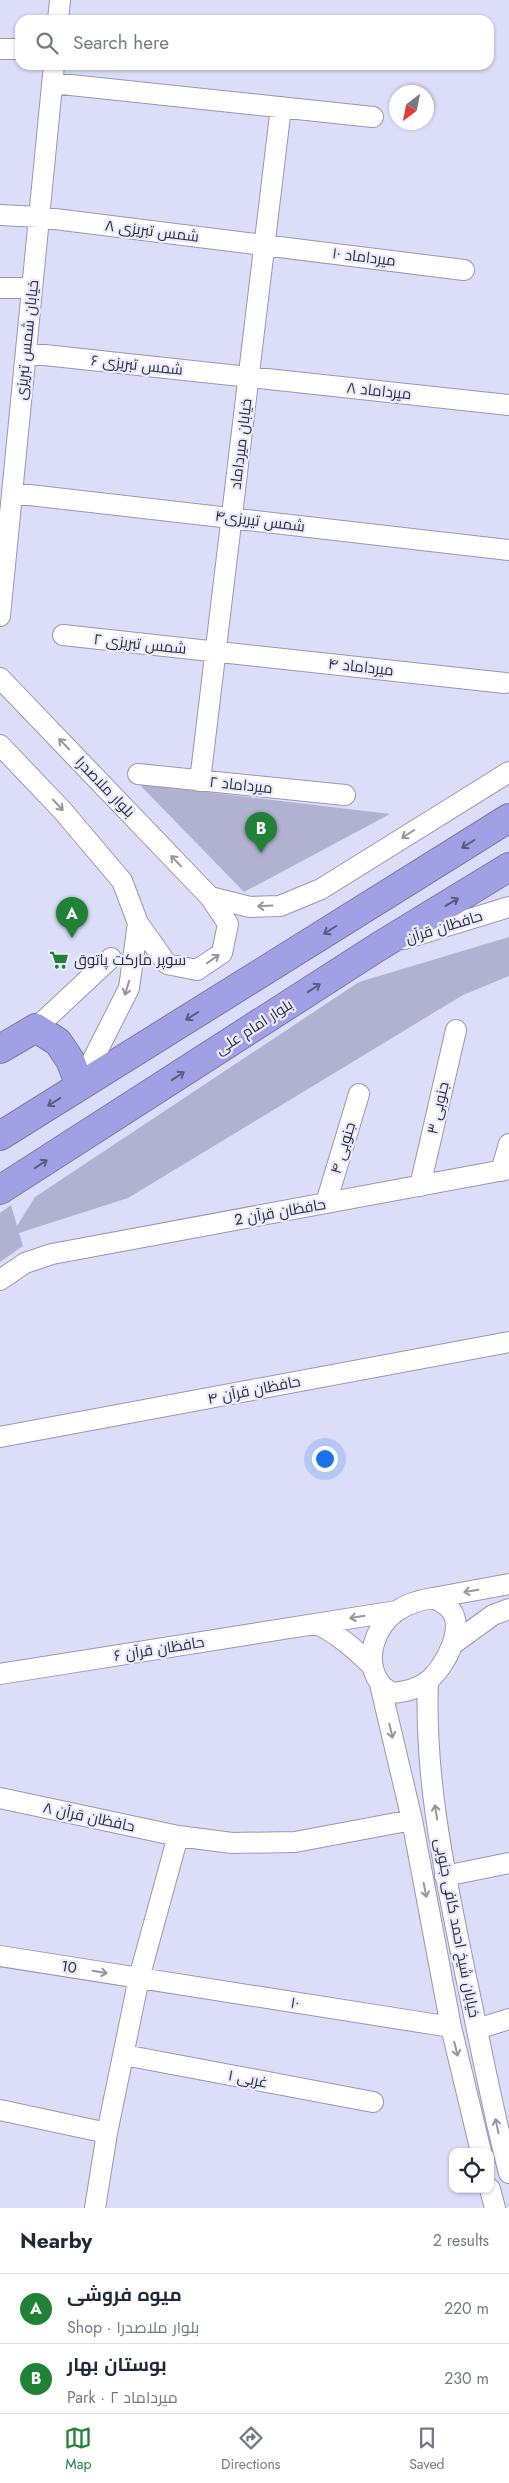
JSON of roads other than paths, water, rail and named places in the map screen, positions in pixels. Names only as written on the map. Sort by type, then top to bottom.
[{"type":"highway","points":[[0,1136],[509,818]]},
{"type":"highway","name":"بلوار امام علی","points":[[0,1190],[378,947],[509,867]]},
{"type":"highway","points":[[0,1048],[36,1028],[58,1042],[70,1060],[80,1085]]},
{"type":"street","points":[[58,15],[60,0]]},
{"type":"street","points":[[0,49],[15,49]]},
{"type":"street","points":[[53,74],[281,107],[373,117]]},
{"type":"street","name":"خیابان شمس تبریزی","points":[[0,616],[8,499],[9,432],[26,354],[53,74]]},
{"type":"street","name":"خیابان میرداماد","points":[[200,781],[281,107]]},
{"type":"street","name":"شمس تبریزی ۸","points":[[0,215],[39,217],[265,245]]},
{"type":"street","name":"میرداماد ۱۰","points":[[265,245],[464,270]]},
{"type":"street","points":[[0,288],[32,288]]},
{"type":"street","name":"شمس تبریزی ۶","points":[[26,354],[249,377]]},
{"type":"street","name":"میرداماد ۸","points":[[249,377],[509,404]]},
{"type":"street","name":"شمس تیریزی۴","points":[[8,499],[232,518],[509,550]]},
{"type":"street","name":"شمس تبریزی ۲","points":[[63,635],[216,652]]},
{"type":"street","name":"میرداماد ۴","points":[[216,652],[505,682]]},
{"type":"street","name":"بلوار ملاصدرا","points":[[0,678],[210,897],[228,924],[222,953],[197,970],[167,964],[138,923]]},
{"type":"street","points":[[0,745],[62,810],[122,881],[138,923],[129,988],[80,1085]]},
{"type":"street","points":[[210,897],[250,907],[280,906],[321,889],[509,772]]},
{"type":"street","name":"میرداماد ۲","points":[[138,774],[345,795]]},
{"type":"street","name":"حافظان قرآن","points":[[378,947],[509,907]]},
{"type":"street","points":[[36,1028],[111,958]]},
{"type":"street","name":"جنوبی ۳","points":[[420,1186],[456,1030]]},
{"type":"street","name":"جنوبی ۴","points":[[326,1203],[359,1094]]},
{"type":"street","points":[[505,1170],[509,1144]]},
{"type":"street","name":"حافظان قرآن 2","points":[[0,1280],[25,1263],[52,1254],[505,1170]]},
{"type":"street","name":"حافظان قرآن ۴","points":[[0,1437],[509,1342]]},
{"type":"street","points":[[376,1675],[373,1642],[384,1623],[397,1611],[414,1602],[509,1584]]},
{"type":"street","points":[[317,1624],[336,1634],[352,1646],[392,1693],[406,1692],[428,1681],[446,1661],[453,1644],[456,1620],[448,1606],[433,1598]]},
{"type":"street","points":[[453,1644],[494,1614],[509,1609]]},
{"type":"street","name":"حافظان قرآن ۶","points":[[0,1674],[397,1611]]},
{"type":"street","name":"خیابان شیخ احمد کافی جنوبی","points":[[376,1675],[412,1820],[451,2027],[480,2148]]},
{"type":"street","name":"خیابان شیخ احمد کافی جنوبی","points":[[428,1681],[426,1722],[431,1780],[445,1876],[509,2173]]},
{"type":"street","name":"حافظان قرآن ۸","points":[[0,1798],[178,1836],[232,1843],[295,1842],[412,1820]]},
{"type":"street","points":[[98,2208],[107,2134],[139,1978],[178,1836]]},
{"type":"street","points":[[445,1876],[509,1863]]},
{"type":"street","name":"10","points":[[0,1956],[139,1978]]},
{"type":"street","name":"۱۰","points":[[139,1978],[451,2027]]},
{"type":"street","points":[[477,2029],[509,2019]]},
{"type":"street","name":"۱ غربی","points":[[124,2055],[372,2102]]},
{"type":"street","points":[[0,2110],[107,2134]]},
{"type":"street","points":[[491,2193],[494,2208]]},
{"type":"place","name":"بوستان بهار","points":[[261,853]]},
{"type":"place","name":"میوه فروشی","points":[[72,938]]},
{"type":"place","name":"سوپر مارکت پاتوق","points":[[59,960]]}]
